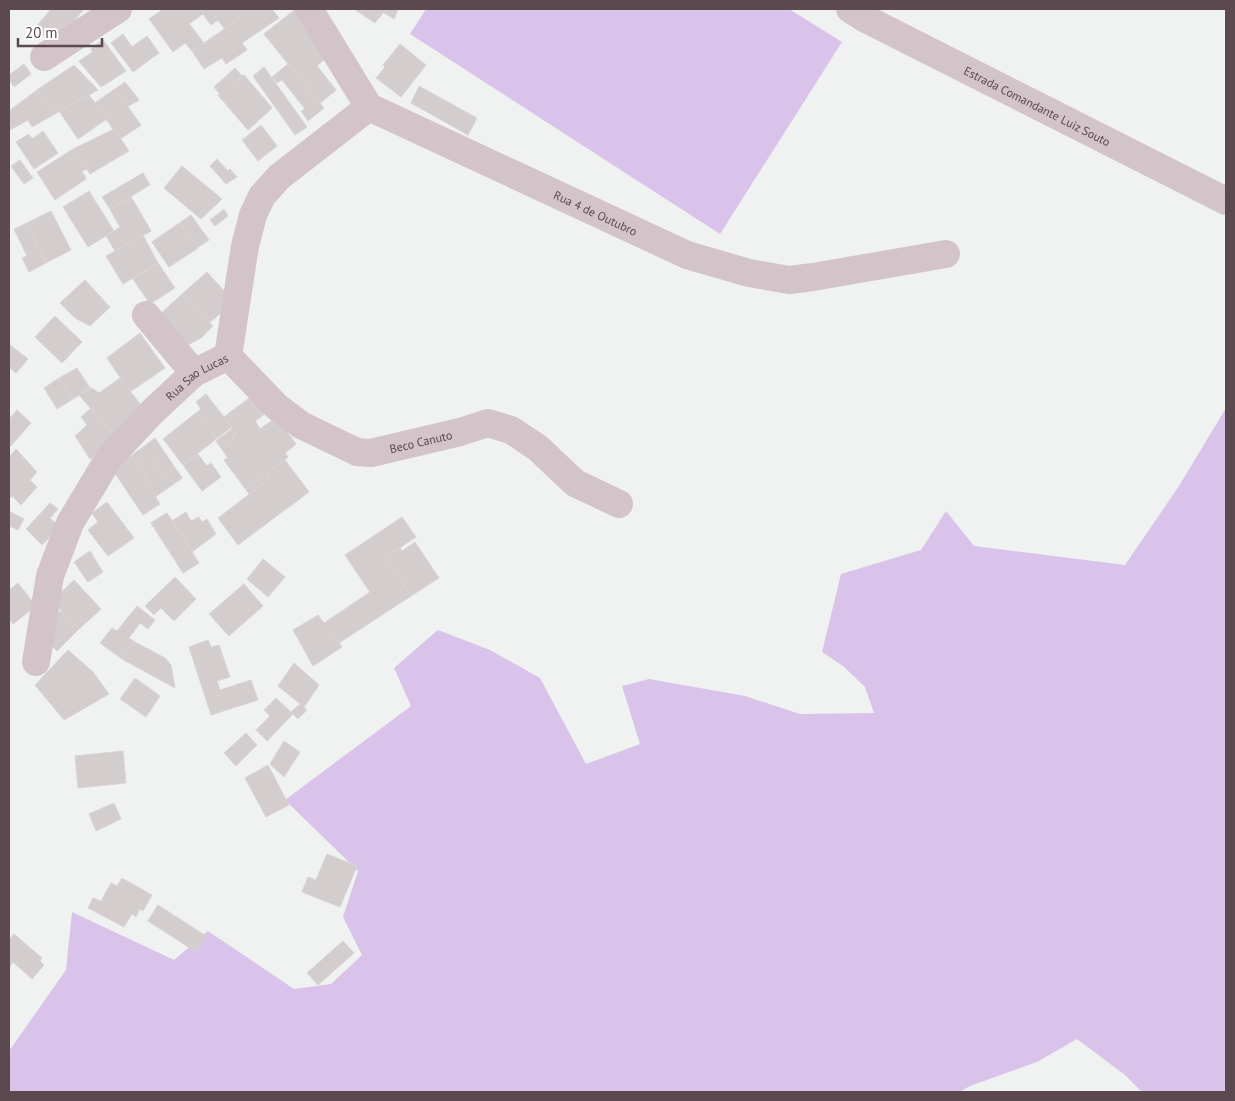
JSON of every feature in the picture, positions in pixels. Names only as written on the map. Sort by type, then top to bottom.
[{"type":"street","points":[[44,58],[118,9]]},
{"type":"street","points":[[309,9],[369,107]]},
{"type":"street","name":"Estrada Comandante Luiz Souto","points":[[850,9],[1226,201]]},
{"type":"street","name":"Rua 4 de Outubro","points":[[369,107],[687,255],[749,274],[789,280],[814,278],[946,254]]},
{"type":"street","name":"Rua Sao Lucas","points":[[36,662],[50,576],[70,523],[108,458],[152,412],[194,373],[228,356],[245,246],[253,215],[262,196],[279,177],[369,107]]},
{"type":"street","points":[[146,315],[194,373]]},
{"type":"street","name":"Beco Canuto","points":[[228,356],[277,407],[301,425],[356,452],[371,453],[460,432],[488,423],[511,430],[538,448],[575,483],[619,504]]},
{"type":"shaded area","points":[[426,9],[789,9],[842,42],[720,234],[410,34]]},
{"type":"shaded area","points":[[1226,408],[1226,1092],[1142,1092],[1125,1075],[1077,1039],[1037,1062],[970,1086],[959,1092],[9,1092],[9,1051],[66,970],[72,912],[174,960],[208,931],[294,989],[331,984],[362,955],[343,917],[358,871],[285,800],[411,706],[394,668],[438,630],[490,650],[540,678],[586,764],[640,744],[622,686],[649,679],[745,696],[800,714],[874,713],[865,687],[843,666],[822,652],[841,574],[921,550],[946,511],[974,546],[1125,565],[1179,486]]},
{"type":"building","points":[[51,9],[84,9],[54,45],[35,28]]},
{"type":"building","points":[[163,9],[178,9],[204,43],[192,51],[185,43],[173,52],[149,19]]},
{"type":"building","points":[[178,9],[209,9],[218,20],[211,25],[203,14],[189,24]]},
{"type":"building","points":[[209,9],[231,9],[239,19],[225,29]]},
{"type":"building","points":[[231,9],[254,9],[239,19]]},
{"type":"building","points":[[254,9],[272,9],[279,18],[242,43],[247,50],[226,64],[222,58],[204,69],[192,51]]},
{"type":"building","points":[[296,9],[318,40],[306,52],[336,90],[320,103],[264,34]]},
{"type":"building","points":[[296,9],[329,55],[317,66],[336,90],[320,103],[264,34]]},
{"type":"building","points":[[354,9],[398,9],[394,19],[383,12],[375,23]]},
{"type":"building","points":[[368,9],[386,9],[380,17]]},
{"type":"building","points":[[123,34],[132,47],[147,36],[159,53],[133,72],[111,43]]},
{"type":"building","points":[[103,40],[113,54],[105,59],[118,76],[101,87],[79,61],[93,52],[91,49]]},
{"type":"building","points":[[103,40],[126,71],[101,87],[79,61],[93,52],[91,49]]},
{"type":"building","points":[[400,44],[426,65],[401,97],[376,78],[385,67],[383,65]]},
{"type":"building","points":[[24,64],[31,74],[14,87],[9,80],[9,75]]},
{"type":"building","points":[[288,64],[324,108],[308,121],[301,111],[305,109],[282,80],[277,83],[272,77]]},
{"type":"building","points":[[74,65],[98,90],[53,115],[37,90]]},
{"type":"building","points":[[264,67],[307,127],[295,135],[253,76]]},
{"type":"building","points":[[235,68],[242,76],[244,75],[272,108],[248,130],[218,95],[220,94],[214,87]]},
{"type":"building","points":[[244,75],[272,108],[248,130],[218,95]]},
{"type":"building","points":[[125,82],[139,100],[127,107],[141,125],[120,139],[95,103]]},
{"type":"building","points":[[419,86],[477,118],[468,135],[411,103]]},
{"type":"building","points":[[115,89],[141,125],[120,139],[95,103]]},
{"type":"building","points":[[37,90],[53,115],[32,127],[28,120],[10,130],[9,111]]},
{"type":"building","points":[[89,95],[107,119],[78,139],[59,111]]},
{"type":"building","points":[[261,125],[277,146],[258,161],[242,140]]},
{"type":"building","points":[[114,129],[129,151],[90,174],[73,149]]},
{"type":"building","points":[[43,131],[58,153],[34,169],[16,142],[29,134],[32,139]]},
{"type":"building","points":[[73,149],[87,169],[82,171],[86,179],[55,200],[37,172]]},
{"type":"building","points":[[217,159],[228,171],[230,169],[237,177],[226,184],[210,166]]},
{"type":"building","points":[[20,160],[33,178],[24,184],[11,166]]},
{"type":"building","points":[[182,166],[222,199],[201,219],[164,188]]},
{"type":"building","points":[[143,173],[150,185],[110,209],[102,197]]},
{"type":"building","points":[[89,191],[114,231],[88,247],[63,207]]},
{"type":"building","points":[[131,197],[151,231],[129,243],[110,209]]},
{"type":"building","points":[[131,197],[151,231],[115,251],[106,236],[120,227],[110,209]]},
{"type":"building","points":[[224,209],[228,216],[215,226],[210,220]]},
{"type":"building","points":[[51,211],[71,250],[46,263],[27,223]]},
{"type":"building","points":[[191,215],[209,240],[169,267],[152,242]]},
{"type":"building","points":[[27,223],[46,263],[29,272],[22,258],[27,256],[14,229]]},
{"type":"building","points":[[180,223],[198,248],[169,267],[152,242]]},
{"type":"building","points":[[143,235],[158,263],[123,284],[106,256]]},
{"type":"building","points":[[158,263],[175,288],[150,304],[133,279]]},
{"type":"building","points":[[207,272],[234,302],[209,323],[181,295]]},
{"type":"building","points":[[85,280],[110,307],[90,326],[75,318],[60,303]]},
{"type":"building","points":[[181,295],[213,326],[201,338],[186,346],[157,317]]},
{"type":"building","points":[[55,316],[82,342],[62,363],[35,337]]},
{"type":"building","points":[[140,333],[165,368],[130,392],[107,358]]},
{"type":"building","points":[[9,344],[28,359],[16,373],[9,367]]},
{"type":"building","points":[[77,368],[90,388],[73,399],[59,378]]},
{"type":"building","points":[[59,378],[73,399],[57,409],[44,388]]},
{"type":"building","points":[[120,378],[145,410],[114,435],[79,395],[92,388],[99,393]]},
{"type":"building","points":[[206,394],[232,427],[216,439],[196,413],[201,409],[196,402]]},
{"type":"building","points":[[253,395],[266,413],[255,421],[260,429],[276,418],[296,444],[285,453],[288,457],[266,474],[269,479],[249,494],[224,460],[228,458],[216,441],[233,428],[224,417]]},
{"type":"building","points":[[249,399],[262,416],[255,421],[260,429],[276,418],[296,444],[285,453],[288,457],[246,489],[224,460],[228,458],[222,449],[237,434],[224,417]]},
{"type":"building","points":[[91,408],[114,435],[107,447],[90,459],[75,436],[87,425],[81,417]]},
{"type":"building","points":[[17,410],[31,423],[9,448],[9,419]]},
{"type":"building","points":[[196,413],[216,439],[183,465],[163,439]]},
{"type":"building","points":[[155,438],[182,478],[155,497],[146,478],[131,456]]},
{"type":"building","points":[[16,449],[37,472],[30,480],[37,487],[21,505],[12,496],[9,499],[9,457]]},
{"type":"building","points":[[149,454],[164,476],[175,468],[182,478],[155,497],[146,478],[135,463]]},
{"type":"building","points":[[198,454],[207,466],[211,463],[221,477],[202,491],[183,465]]},
{"type":"building","points":[[131,456],[160,504],[143,515],[112,469]]},
{"type":"building","points":[[285,460],[309,492],[238,545],[218,518],[269,479],[266,474]]},
{"type":"building","points":[[107,502],[134,538],[108,556],[88,530],[98,522],[92,513]]},
{"type":"building","points":[[50,503],[58,509],[50,518],[59,527],[42,545],[26,529]]},
{"type":"building","points":[[9,511],[24,519],[18,530],[9,526]]},
{"type":"building","points":[[186,512],[191,521],[199,517],[202,522],[207,519],[216,534],[192,552],[172,521]]},
{"type":"building","points":[[167,513],[186,542],[170,552],[151,523]]},
{"type":"building","points":[[167,513],[199,563],[183,573],[151,523]]},
{"type":"building","points":[[402,517],[416,537],[386,557],[411,596],[339,643],[324,623],[370,592],[345,555]]},
{"type":"building","points":[[415,542],[439,578],[411,596],[386,557],[400,548],[402,551]]},
{"type":"building","points":[[90,551],[103,572],[88,582],[74,562]]},
{"type":"building","points":[[263,559],[285,577],[268,597],[247,579]]},
{"type":"building","points":[[175,577],[196,599],[174,621],[161,608],[154,615],[145,606]]},
{"type":"building","points":[[74,580],[101,609],[79,629],[52,601]]},
{"type":"building","points":[[18,583],[36,606],[13,624],[9,619],[9,590]]},
{"type":"building","points":[[244,584],[263,606],[229,636],[209,614]]},
{"type":"building","points":[[137,606],[155,620],[148,629],[140,623],[129,638],[135,642],[122,659],[100,643],[112,628],[117,631]]},
{"type":"building","points":[[61,611],[79,629],[57,651],[47,641],[49,619]]},
{"type":"building","points":[[318,615],[342,647],[313,666],[293,630]]},
{"type":"building","points":[[208,640],[211,647],[219,645],[230,677],[217,681],[220,690],[251,680],[258,700],[211,715],[189,647]]},
{"type":"building","points":[[135,642],[165,658],[171,665],[175,688],[122,659]]},
{"type":"building","points":[[68,650],[93,672],[109,694],[64,720],[35,685]]},
{"type":"building","points":[[294,663],[319,685],[304,707],[278,686]]},
{"type":"building","points":[[135,678],[160,696],[146,717],[120,699]]},
{"type":"building","points":[[276,698],[293,714],[267,741],[256,730],[270,716],[264,710]]},
{"type":"building","points":[[300,704],[307,710],[298,719],[291,712]]},
{"type":"building","points":[[246,733],[257,745],[236,766],[224,753]]},
{"type":"building","points":[[284,741],[300,752],[284,777],[270,764]]},
{"type":"building","points":[[123,751],[126,783],[78,788],[75,756]]},
{"type":"building","points":[[268,765],[289,805],[266,817],[245,778]]},
{"type":"building","points":[[114,803],[121,819],[96,831],[89,814]]},
{"type":"building","points":[[327,854],[357,866],[340,907],[302,892],[308,877],[316,880]]},
{"type":"building","points":[[122,878],[152,895],[143,911],[140,909],[136,917],[132,914],[124,927],[88,908],[93,898],[101,901],[111,883],[117,886]]},
{"type":"building","points":[[158,905],[206,936],[196,952],[148,921]]},
{"type":"building","points":[[14,934],[42,958],[40,961],[44,965],[32,979],[13,962],[9,968],[9,940]]},
{"type":"building","points":[[343,941],[354,953],[318,985],[307,973]]}]
